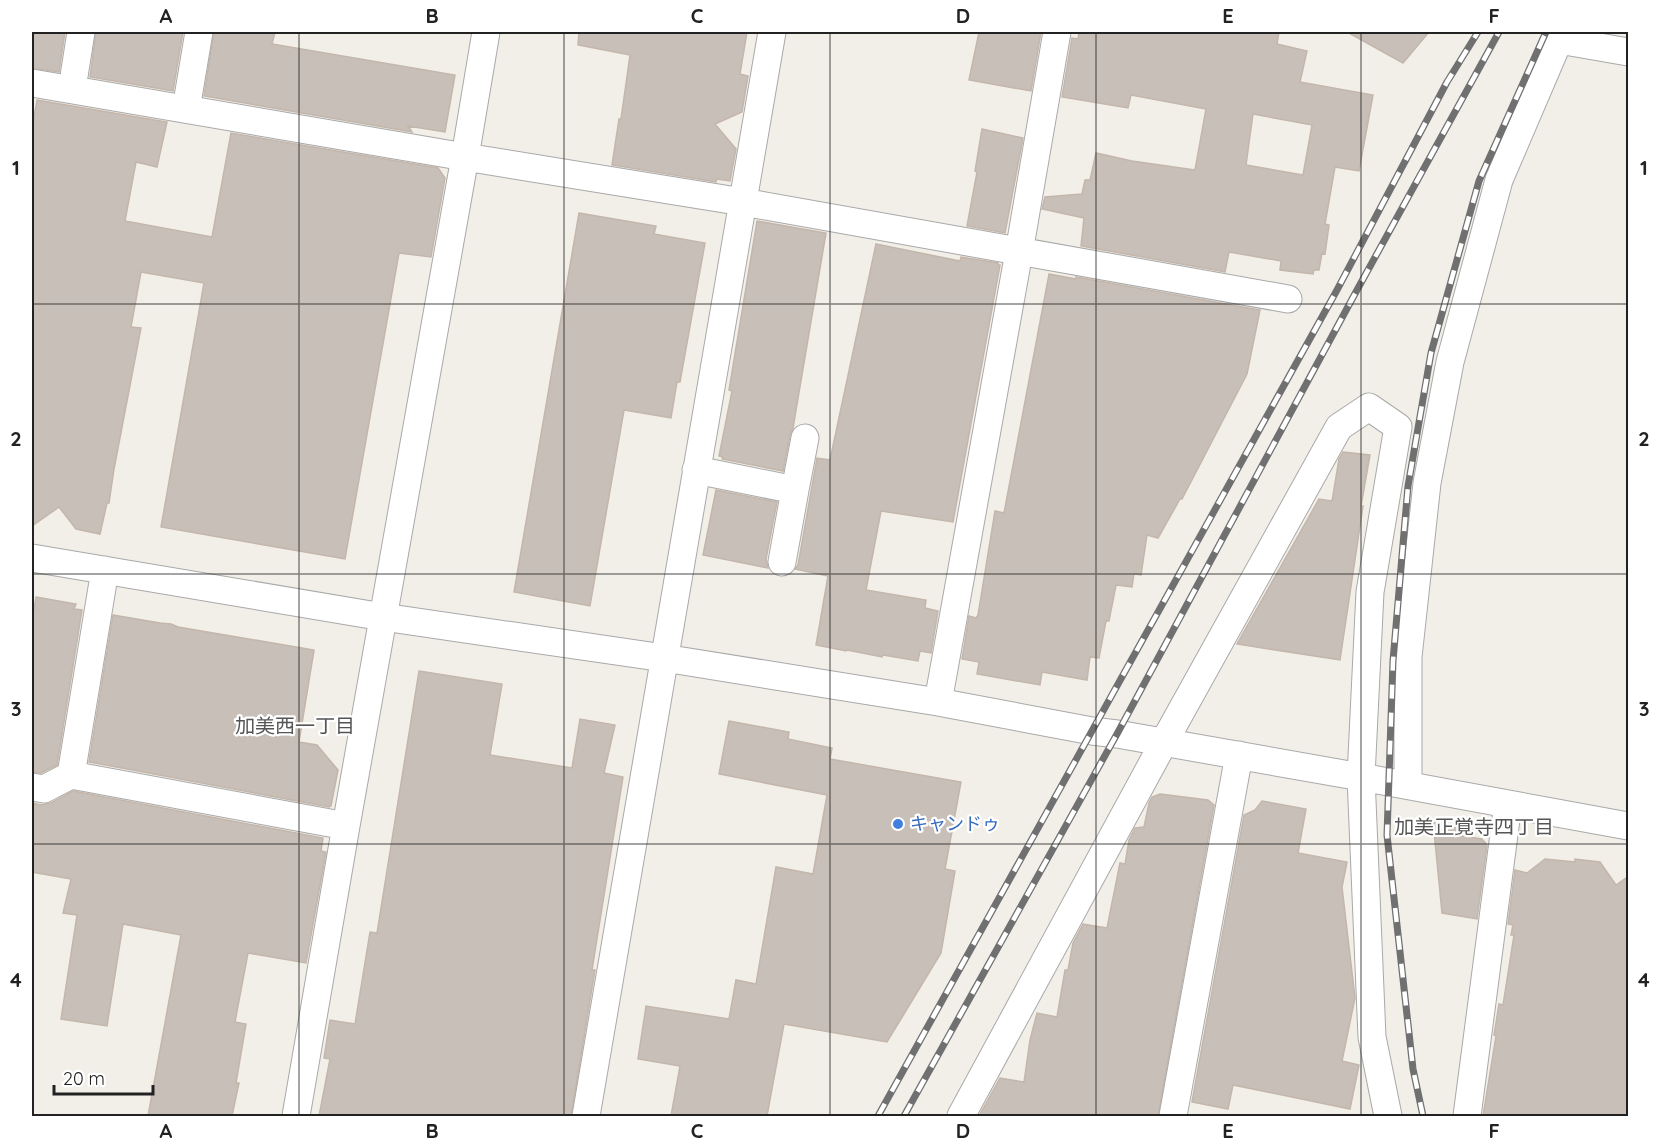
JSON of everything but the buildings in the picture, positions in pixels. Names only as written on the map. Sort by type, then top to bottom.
[{"type":"street","points":[[72,90],[81,32]]},
{"type":"street","points":[[186,109],[199,32]]},
{"type":"street","points":[[296,1116],[486,32]]},
{"type":"street","points":[[586,1116],[772,32]]},
{"type":"street","points":[[938,702],[1057,32]]},
{"type":"street","points":[[1408,785],[1408,657],[1427,483],[1450,362],[1499,180],[1559,40],[1629,52]]},
{"type":"street","points":[[32,83],[743,202],[1288,299]]},
{"type":"street","points":[[961,1116],[1164,742],[1339,427],[1369,407],[1398,427],[1370,592],[1361,777],[1372,1037],[1388,1116]]},
{"type":"street","points":[[782,562],[805,438]]},
{"type":"street","points":[[696,470],[795,490]]},
{"type":"street","points":[[32,558],[383,616],[938,702],[1629,826]]},
{"type":"street","points":[[71,775],[105,570]]},
{"type":"street","points":[[1173,1116],[1239,755]]},
{"type":"street","points":[[32,787],[44,789],[71,775],[346,826]]},
{"type":"street","points":[[1467,1116],[1508,804]]},
{"type":"railway","points":[[878,1116],[1337,290],[1447,82],[1478,32]]},
{"type":"railway","points":[[904,1116],[1117,734],[1499,32]]},
{"type":"railway","points":[[1423,1116],[1413,1069],[1387,835],[1393,661],[1408,486],[1431,353],[1479,181],[1546,32]]},
{"type":"place","name":"キャンドゥ","points":[[898,824]]},
{"type":"district","name":"加美西一丁目","points":[[295,726]]},
{"type":"district","name":"加美正覚寺四丁目","points":[[1474,827]]}]
